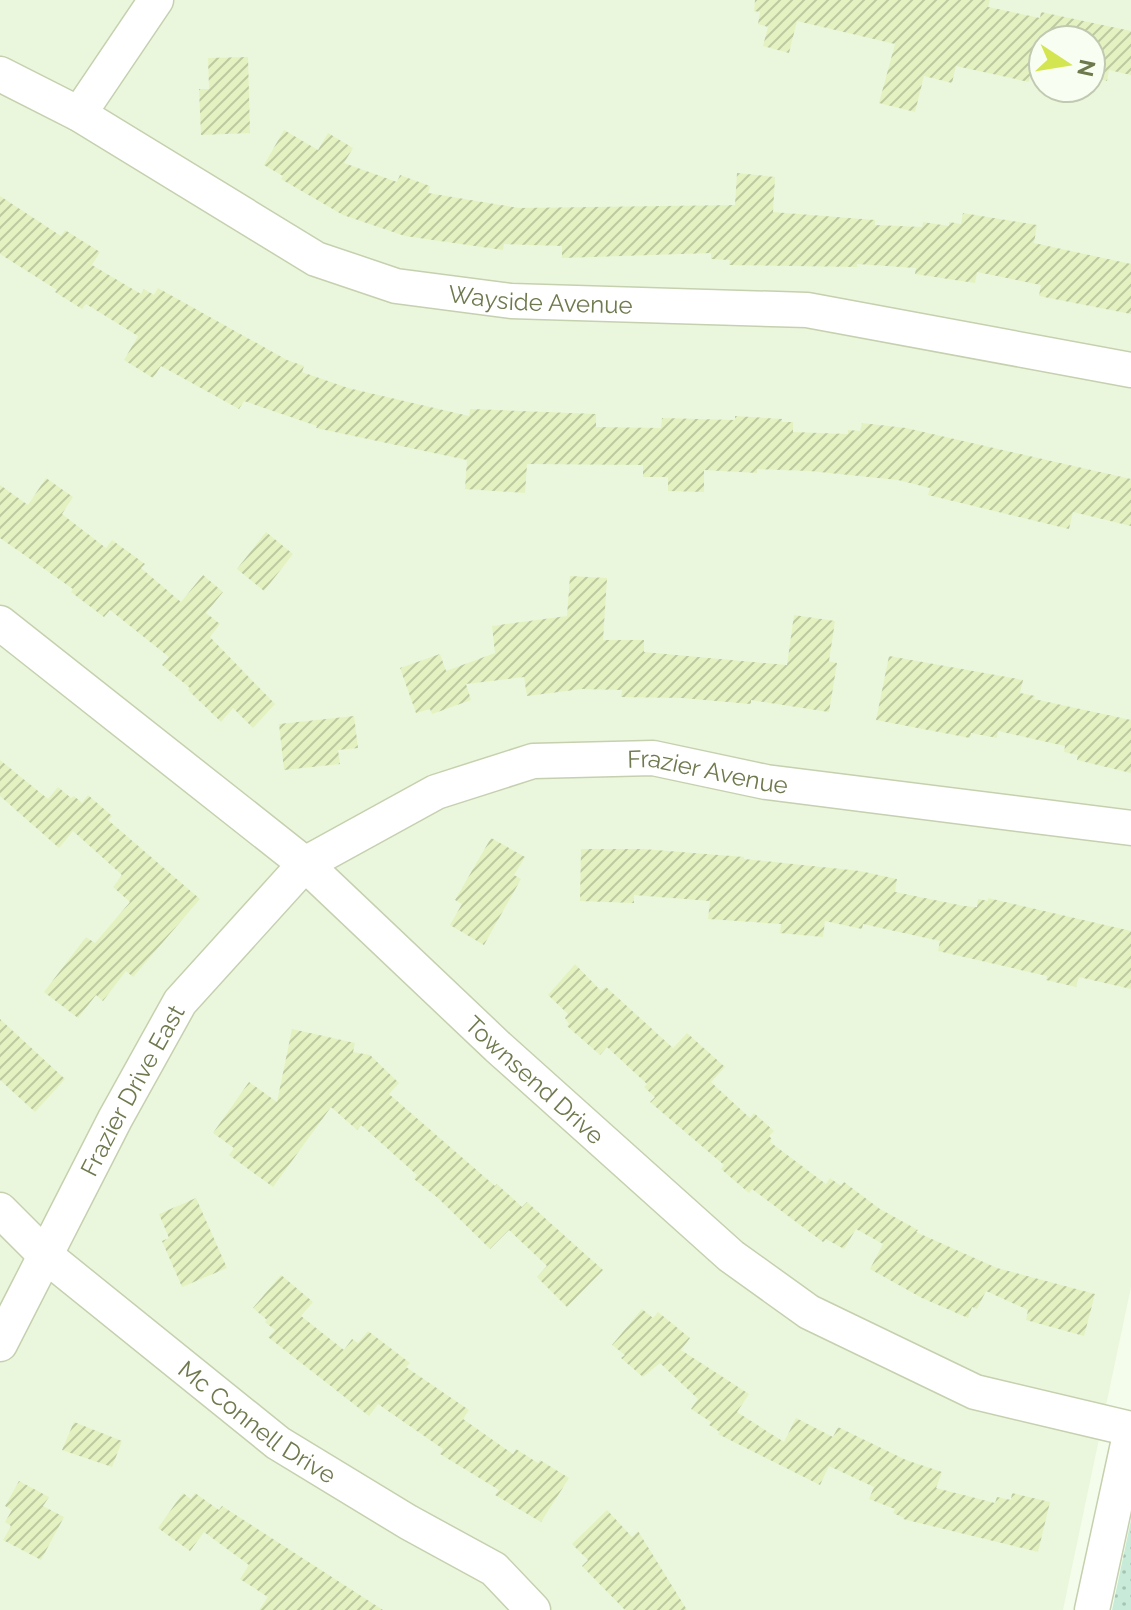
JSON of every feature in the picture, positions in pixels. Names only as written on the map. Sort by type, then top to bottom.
[{"type":"street","points":[[79,114],[156,0]]},
{"type":"street","name":"Wayside Avenue","points":[[0,74],[79,114],[316,259],[396,286],[511,301],[807,310],[1131,370]]},
{"type":"street","name":"Townsend Drive","points":[[0,623],[305,864],[498,1047],[731,1256],[809,1312],[975,1392],[1131,1430]]},
{"type":"street","name":"Frazier Avenue","points":[[305,864],[436,792],[533,761],[653,758],[766,782],[1131,828]]},
{"type":"street","name":"Frazier Drive East","points":[[0,1344],[180,1002],[305,864]]},
{"type":"street","name":"Mc Connell Drive","points":[[0,1210],[45,1255],[278,1443],[408,1522],[494,1569],[533,1610]]},
{"type":"street","points":[[1092,1610],[1131,1430]]},
{"type":"shaded area","points":[[0,0],[1131,0],[1131,1287],[1063,1610],[0,1610]]},
{"type":"shaded area","points":[[1131,1520],[1131,1610],[1112,1610]]},
{"type":"building","points":[[755,0],[990,0],[988,7],[1040,18],[1041,12],[1098,24],[1027,24],[1027,82],[956,66],[952,83],[924,76],[915,112],[879,103],[895,44],[797,21],[789,53],[763,46],[768,27],[758,24],[760,12],[754,11]]},
{"type":"building","points":[[1107,26],[1131,31],[1131,75],[1109,70],[1107,81]]},
{"type":"building","points":[[248,57],[250,133],[201,135],[199,89],[209,89],[208,58]]},
{"type":"building","points":[[284,130],[318,150],[328,133],[353,148],[344,163],[397,182],[400,175],[430,186],[428,193],[519,208],[735,205],[737,173],[775,177],[773,212],[875,220],[875,225],[922,227],[923,222],[949,226],[949,222],[961,224],[963,213],[1037,225],[1034,243],[1131,264],[1131,314],[1039,296],[1041,285],[977,272],[975,283],[915,274],[916,268],[857,264],[857,267],[729,265],[730,260],[711,259],[711,253],[562,258],[562,246],[504,244],[503,250],[405,236],[343,215],[281,179],[283,176],[264,165]]},
{"type":"building","points":[[0,196],[61,236],[65,230],[100,252],[92,265],[141,294],[144,289],[154,295],[158,288],[287,360],[304,366],[302,372],[348,388],[469,416],[470,409],[596,414],[596,427],[661,428],[662,418],[735,420],[735,416],[793,422],[793,432],[848,434],[848,430],[860,431],[862,423],[906,428],[1131,479],[1131,526],[1073,512],[1069,529],[928,495],[930,488],[898,480],[810,471],[757,469],[757,473],[704,470],[704,492],[668,491],[668,477],[643,477],[643,465],[527,464],[525,493],[465,489],[467,460],[316,428],[244,401],[239,409],[161,366],[153,378],[124,360],[138,336],[86,304],[82,309],[0,254]]},
{"type":"building","points":[[46,478],[73,497],[62,514],[106,548],[112,540],[145,564],[141,568],[181,602],[203,575],[223,592],[206,613],[220,624],[210,637],[275,704],[253,728],[233,708],[221,722],[188,690],[190,688],[162,665],[169,657],[110,610],[104,617],[71,592],[73,589],[0,538],[0,485],[28,505]]},
{"type":"building","points":[[266,532],[293,554],[264,591],[237,569]]},
{"type":"building","points":[[570,576],[607,578],[603,640],[644,640],[644,652],[787,665],[794,615],[835,621],[829,661],[837,663],[829,712],[751,700],[751,704],[621,697],[622,690],[582,689],[527,696],[524,677],[466,684],[471,700],[432,714],[430,709],[416,713],[400,668],[440,654],[446,671],[495,653],[492,626],[567,616]]},
{"type":"building","points":[[889,656],[1023,680],[1020,693],[1035,696],[1034,699],[1131,720],[1131,773],[1077,760],[1078,755],[1064,752],[1065,746],[998,731],[997,738],[971,733],[970,738],[876,720]]},
{"type":"building","points":[[354,716],[358,748],[338,750],[340,764],[284,770],[279,724]]},
{"type":"building","points":[[0,760],[48,799],[58,787],[82,803],[88,795],[112,816],[108,820],[200,899],[133,977],[126,971],[103,1001],[96,995],[78,1018],[44,992],[86,937],[95,943],[130,902],[113,887],[122,875],[73,831],[59,848],[0,796]]},
{"type":"building","points":[[491,838],[525,857],[514,875],[521,879],[484,945],[450,925],[462,904],[455,900]]},
{"type":"building","points":[[581,849],[643,849],[860,871],[897,879],[895,892],[977,907],[978,899],[988,901],[988,898],[1131,931],[1131,989],[1079,977],[1076,987],[1046,980],[1047,976],[938,951],[940,941],[863,924],[862,929],[825,921],[823,937],[780,933],[781,924],[708,919],[710,901],[634,895],[634,903],[580,901]]},
{"type":"building","points":[[575,964],[601,991],[606,987],[673,1048],[687,1033],[725,1067],[711,1082],[750,1118],[754,1113],[774,1131],[769,1136],[772,1139],[770,1142],[826,1184],[830,1178],[841,1186],[844,1182],[880,1209],[918,1230],[916,1232],[997,1268],[1095,1294],[1084,1336],[1026,1320],[1028,1310],[986,1291],[977,1309],[972,1307],[968,1318],[922,1298],[870,1269],[883,1244],[856,1229],[844,1249],[826,1239],[823,1242],[752,1189],[749,1193],[721,1169],[724,1165],[650,1102],[655,1097],[644,1087],[647,1084],[607,1047],[600,1055],[567,1026],[569,1024],[565,1018],[568,1014],[548,995]]},
{"type":"building","points":[[0,1019],[65,1079],[35,1112],[0,1080]]},
{"type":"building","points":[[292,1029],[355,1043],[353,1052],[370,1055],[399,1083],[389,1094],[495,1186],[497,1184],[522,1207],[527,1202],[603,1270],[567,1307],[537,1277],[547,1266],[509,1230],[490,1249],[414,1179],[417,1175],[361,1125],[357,1130],[331,1107],[273,1187],[229,1155],[234,1148],[213,1133],[249,1082],[277,1102]]},
{"type":"building","points":[[196,1198],[227,1268],[182,1287],[162,1241],[169,1238],[159,1214]]},
{"type":"building","points":[[281,1275],[313,1302],[301,1316],[344,1350],[352,1339],[358,1343],[368,1331],[410,1363],[406,1367],[469,1410],[463,1419],[513,1454],[516,1449],[569,1478],[541,1522],[495,1495],[499,1490],[440,1454],[443,1449],[378,1404],[369,1416],[268,1337],[275,1330],[253,1308]]},
{"type":"building","points":[[642,1309],[653,1318],[658,1312],[690,1338],[681,1350],[749,1394],[737,1412],[784,1442],[796,1418],[833,1437],[838,1427],[906,1460],[942,1472],[936,1488],[995,1503],[997,1497],[1011,1500],[1012,1493],[1050,1502],[1038,1552],[903,1519],[893,1513],[895,1509],[869,1499],[874,1487],[829,1466],[820,1485],[718,1434],[720,1432],[709,1425],[711,1422],[691,1409],[698,1399],[660,1363],[643,1377],[621,1358],[625,1355],[612,1345]]},
{"type":"building","points":[[74,1422],[122,1441],[112,1467],[62,1450]]},
{"type":"building","points":[[19,1481],[49,1497],[43,1506],[64,1517],[41,1560],[3,1540],[11,1526],[5,1522],[12,1510],[5,1506]]},
{"type":"building","points":[[183,1493],[191,1499],[195,1493],[219,1510],[222,1506],[383,1610],[259,1610],[268,1597],[240,1579],[249,1565],[204,1532],[190,1551],[158,1528]]},
{"type":"building","points":[[607,1510],[632,1537],[638,1531],[687,1610],[625,1610],[582,1566],[588,1560],[572,1544]]}]
